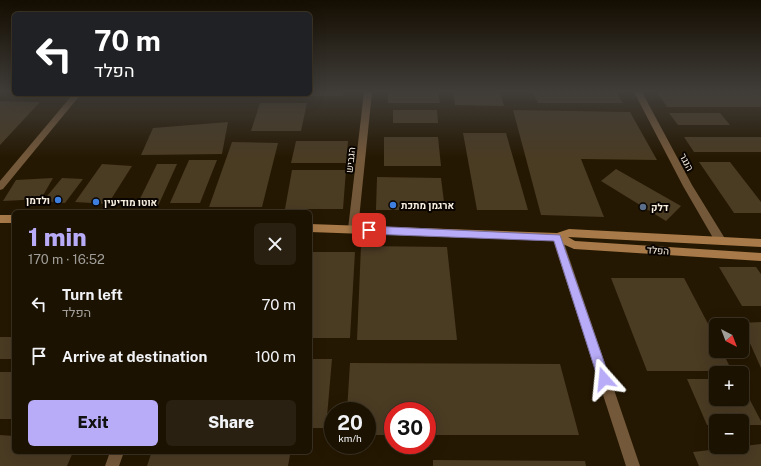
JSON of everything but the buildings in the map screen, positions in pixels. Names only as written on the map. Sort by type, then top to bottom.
[{"type":"street","points":[[0,187],[61,114]]},
{"type":"street","name":"הגביש","points":[[353,229],[366,114]]},
{"type":"street","name":"הנגר","points":[[650,114],[688,186],[720,240]]},
{"type":"street","points":[[0,214],[12,215]]},
{"type":"street","points":[[0,219],[12,219]]},
{"type":"street","name":"הפלד","points":[[312,228],[557,237],[570,233],[761,243]]},
{"type":"street","name":"הפלד","points":[[557,237],[574,245],[761,257]]},
{"type":"street","points":[[557,237],[633,466]]},
{"type":"street","points":[[112,466],[116,454]]},
{"type":"place","name":"ולדמן","points":[[58,200]]},
{"type":"place","name":"אוטו מודיעין","points":[[96,202]]},
{"type":"place","name":"ארגמן מתכת","points":[[393,205]]},
{"type":"place","name":"דלק","points":[[643,207]]},
{"type":"route","points":[[369,230],[557,237],[604,379]]}]
